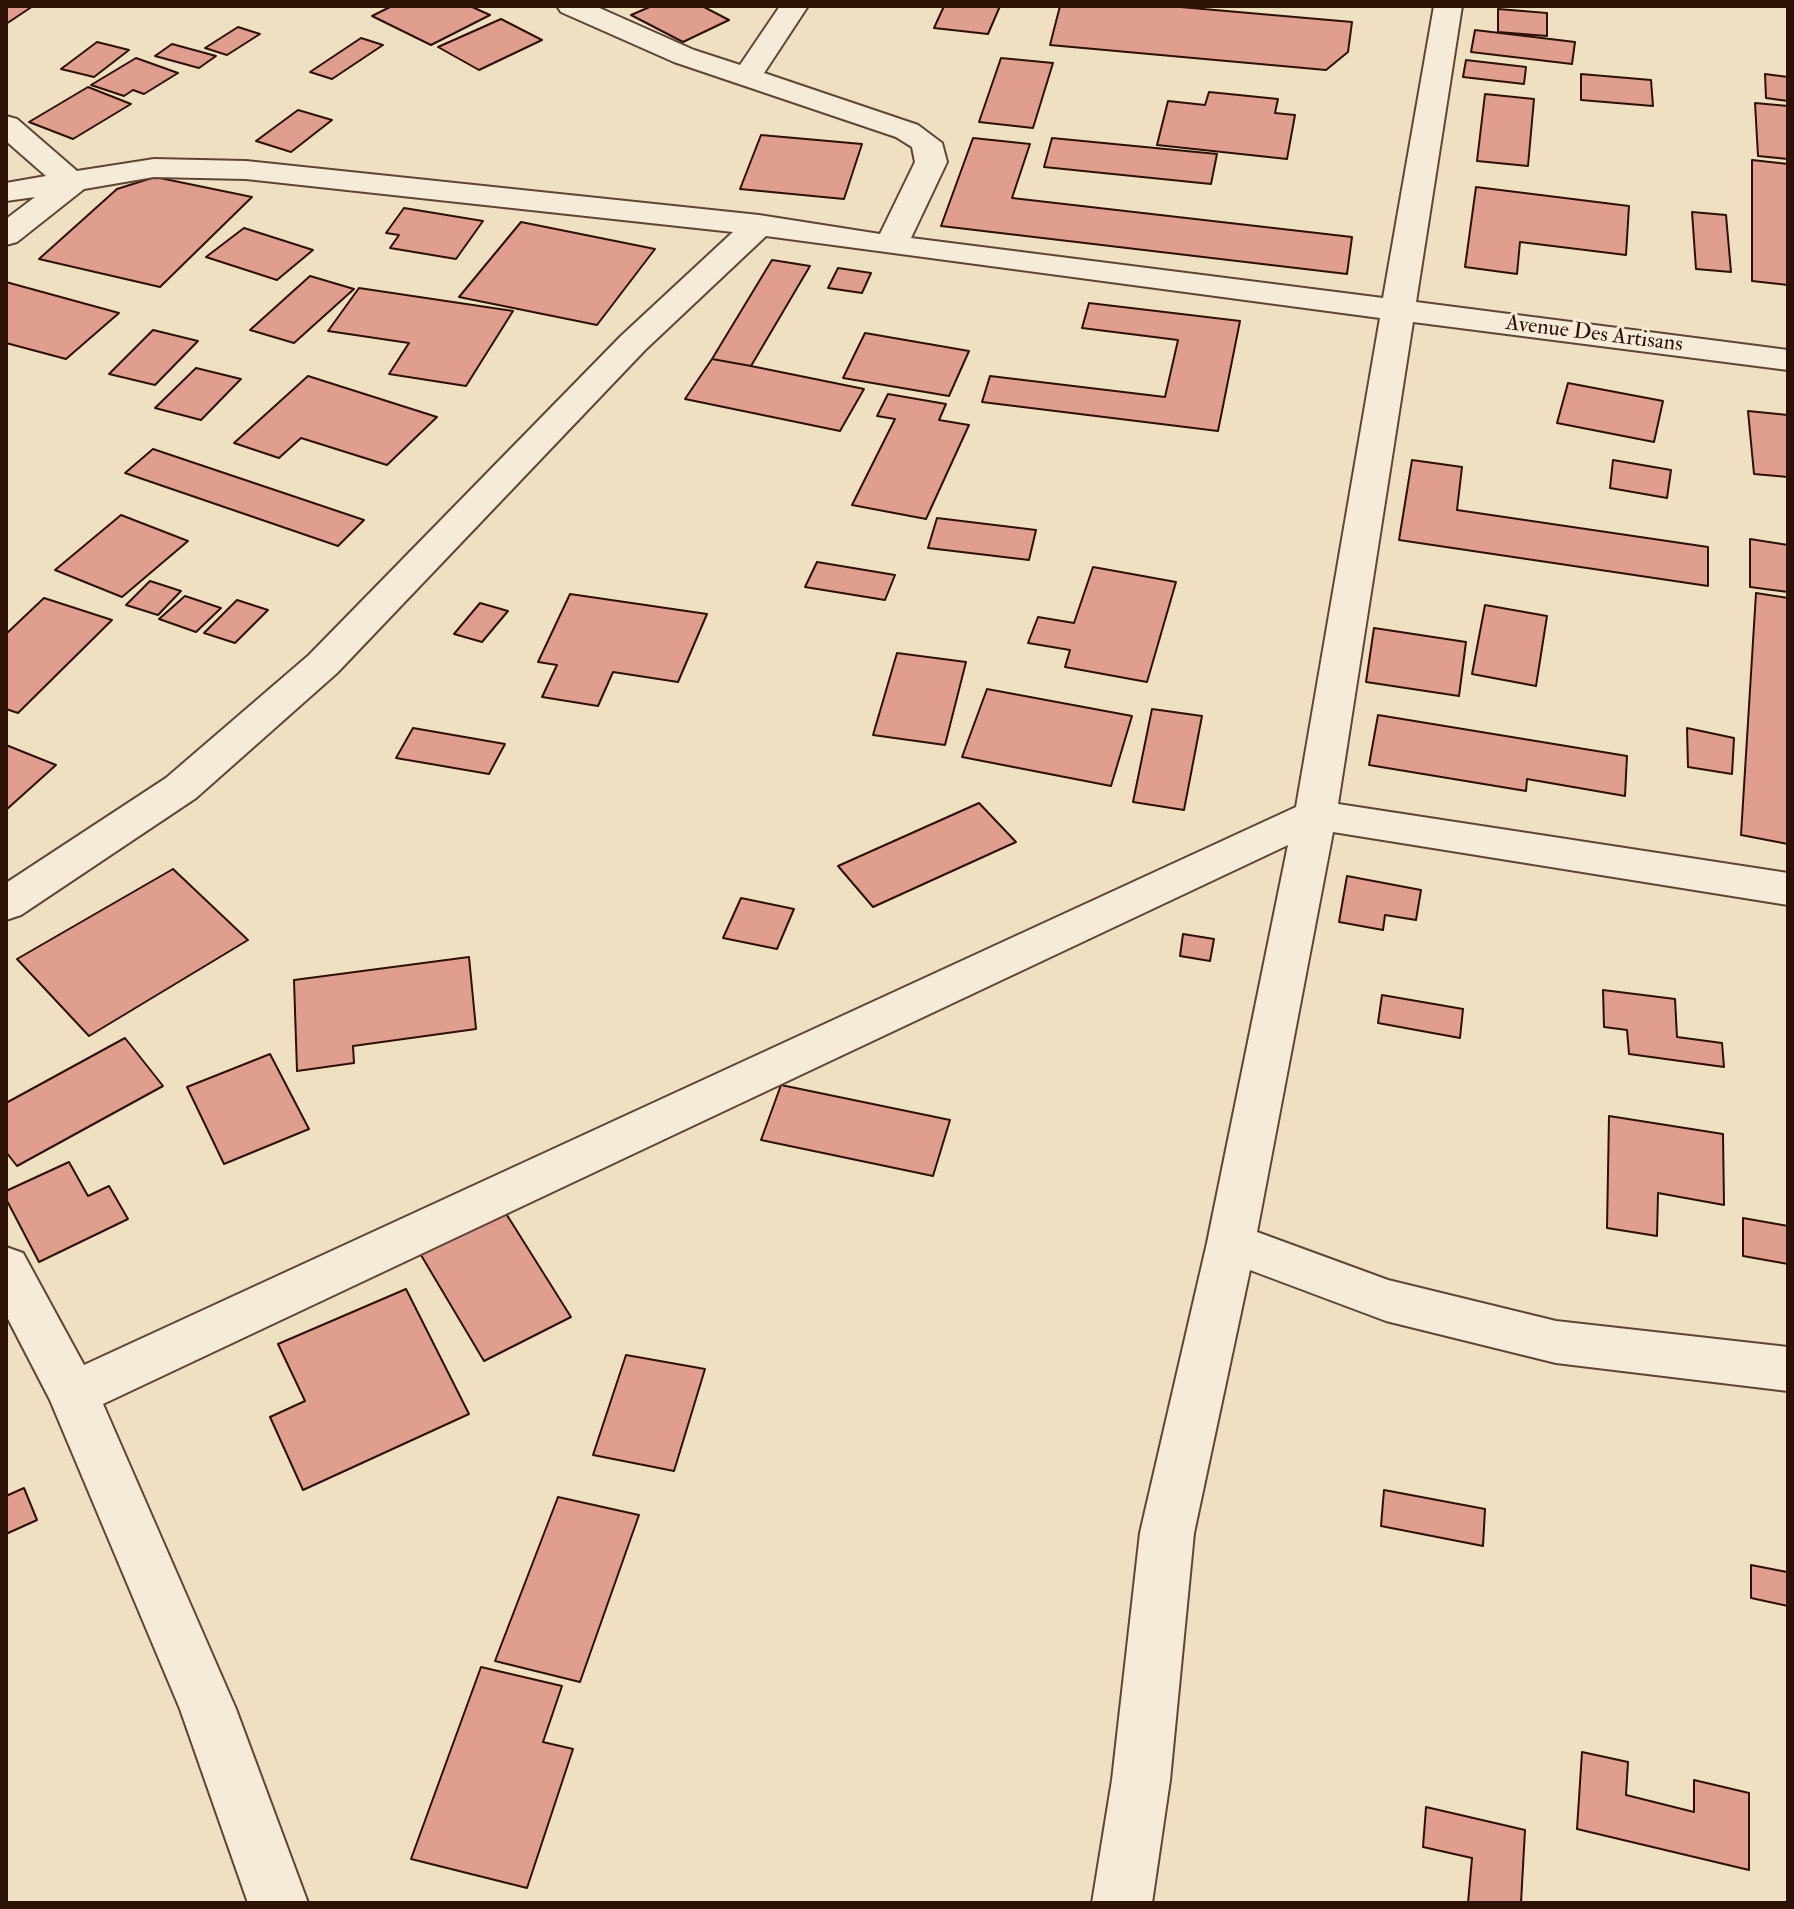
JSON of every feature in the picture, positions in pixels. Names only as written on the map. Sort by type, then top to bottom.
[{"type":"street","points":[[571,6],[684,56],[907,131],[927,143],[931,162],[891,245]]},
{"type":"street","points":[[747,77],[794,6]]},
{"type":"street","points":[[1122,1903],[1141,1780],[1167,1533],[1231,1243],[1315,815],[1448,6]]},
{"type":"street","points":[[6,125],[72,183],[6,235]]},
{"type":"street","name":"Avenue Des Artisans","points":[[6,192],[154,168],[246,170],[759,225],[891,245],[1788,360]]},
{"type":"street","points":[[6,904],[181,788],[323,664],[633,343],[759,225]]},
{"type":"street","points":[[73,1394],[1315,815],[1788,889]]},
{"type":"street","points":[[1231,1243],[1386,1300],[1556,1342],[1788,1369]]},
{"type":"street","points":[[6,1267],[73,1394],[208,1709],[278,1903]]},
{"type":"building","points":[[6,6],[33,6],[6,24]]},
{"type":"building","points":[[392,6],[470,6],[490,15],[431,45],[372,16]]},
{"type":"building","points":[[652,6],[702,6],[729,20],[683,42],[631,15]]},
{"type":"building","points":[[944,6],[1000,6],[988,34],[934,28]]},
{"type":"building","points":[[1060,6],[1169,6],[1352,22],[1348,52],[1326,70],[1050,45]]},
{"type":"building","points":[[1498,9],[1547,13],[1547,36],[1498,32]]},
{"type":"building","points":[[501,19],[542,40],[479,70],[438,47]]},
{"type":"building","points":[[238,27],[260,34],[227,55],[205,48]]},
{"type":"building","points":[[1475,30],[1575,42],[1572,64],[1471,52]]},
{"type":"building","points":[[361,38],[383,45],[332,79],[310,72]]},
{"type":"building","points":[[97,42],[129,50],[94,77],[61,69]]},
{"type":"building","points":[[172,44],[216,56],[199,68],[155,56]]},
{"type":"building","points":[[136,58],[178,73],[144,94],[133,90],[124,96],[91,85]]},
{"type":"building","points":[[1001,58],[1053,63],[1033,128],[979,122]]},
{"type":"building","points":[[1466,60],[1526,67],[1524,84],[1463,77]]},
{"type":"building","points":[[1581,74],[1651,80],[1653,106],[1581,100]]},
{"type":"building","points":[[1765,74],[1788,77],[1788,101],[1766,98]]},
{"type":"building","points":[[88,87],[131,104],[73,139],[29,122]]},
{"type":"building","points":[[1209,92],[1278,99],[1275,113],[1295,115],[1287,159],[1157,145],[1168,101],[1205,105]]},
{"type":"building","points":[[1485,94],[1534,99],[1528,166],[1477,161]]},
{"type":"building","points":[[1755,103],[1788,106],[1788,159],[1758,156]]},
{"type":"building","points":[[298,110],[332,120],[291,152],[256,141]]},
{"type":"building","points":[[761,135],[862,144],[844,199],[740,189]]},
{"type":"building","points":[[973,138],[1030,144],[1012,198],[1352,237],[1347,274],[941,226]]},
{"type":"building","points":[[1052,138],[1217,154],[1211,184],[1044,167]]},
{"type":"building","points":[[1752,160],[1788,164],[1788,285],[1752,281]]},
{"type":"building","points":[[155,177],[252,197],[160,287],[39,259],[117,189]]},
{"type":"building","points":[[1476,187],[1629,206],[1626,255],[1520,242],[1517,274],[1465,267]]},
{"type":"building","points":[[404,208],[483,221],[456,259],[390,248],[399,235],[386,233]]},
{"type":"building","points":[[1692,212],[1726,215],[1731,272],[1696,269]]},
{"type":"building","points":[[521,222],[655,249],[597,325],[459,297]]},
{"type":"building","points":[[244,228],[313,250],[277,280],[206,257]]},
{"type":"building","points":[[772,260],[810,266],[751,366],[712,359]]},
{"type":"building","points":[[838,268],[871,273],[862,293],[828,288]]},
{"type":"building","points":[[310,276],[354,289],[294,343],[250,330]]},
{"type":"building","points":[[6,282],[119,313],[66,359],[6,343]]},
{"type":"building","points":[[359,288],[513,311],[466,386],[389,374],[409,343],[328,331]]},
{"type":"building","points":[[1089,303],[1240,321],[1218,431],[982,402],[990,376],[1165,397],[1178,340],[1082,328]]},
{"type":"building","points":[[153,330],[198,341],[155,385],[109,374]]},
{"type":"building","points":[[865,333],[969,351],[949,396],[843,378]]},
{"type":"building","points":[[712,359],[864,389],[840,431],[685,399]]},
{"type":"building","points":[[196,368],[241,379],[201,420],[155,408]]},
{"type":"building","points":[[308,376],[437,417],[387,465],[301,438],[279,458],[234,443]]},
{"type":"building","points":[[1568,383],[1663,401],[1654,442],[1557,423]]},
{"type":"building","points":[[888,394],[946,404],[939,420],[969,425],[926,519],[852,505],[895,419],[877,416]]},
{"type":"building","points":[[1748,411],[1788,415],[1788,477],[1754,474]]},
{"type":"building","points":[[153,449],[364,520],[338,546],[125,473]]},
{"type":"building","points":[[1412,460],[1462,467],[1457,510],[1708,547],[1708,586],[1399,540]]},
{"type":"building","points":[[1613,460],[1671,470],[1667,498],[1610,488]]},
{"type":"building","points":[[121,515],[188,541],[122,597],[55,570]]},
{"type":"building","points":[[937,518],[1036,530],[1029,560],[928,548]]},
{"type":"building","points":[[1750,539],[1788,545],[1788,592],[1750,587]]},
{"type":"building","points":[[817,562],[895,575],[885,600],[805,587]]},
{"type":"building","points":[[1093,567],[1176,582],[1147,682],[1065,667],[1070,650],[1028,643],[1038,617],[1074,623]]},
{"type":"building","points":[[150,581],[181,591],[158,615],[126,605]]},
{"type":"building","points":[[1756,593],[1788,598],[1788,844],[1741,835]]},
{"type":"building","points":[[570,594],[707,614],[678,682],[613,672],[598,706],[542,697],[557,665],[538,662]]},
{"type":"building","points":[[185,596],[221,608],[196,632],[159,619]]},
{"type":"building","points":[[44,598],[112,620],[18,713],[6,709],[6,634]]},
{"type":"building","points":[[237,600],[268,610],[235,643],[204,633]]},
{"type":"building","points":[[480,603],[508,611],[482,642],[454,634]]},
{"type":"building","points":[[1485,605],[1547,616],[1536,686],[1472,674]]},
{"type":"building","points":[[1374,628],[1466,642],[1459,696],[1366,682]]},
{"type":"building","points":[[897,653],[966,662],[945,745],[873,735]]},
{"type":"building","points":[[987,689],[1132,716],[1111,786],[962,757]]},
{"type":"building","points":[[1152,709],[1202,716],[1184,810],[1133,802]]},
{"type":"building","points":[[1378,715],[1627,756],[1625,796],[1527,779],[1526,791],[1369,765]]},
{"type":"building","points":[[413,728],[505,744],[489,774],[396,758]]},
{"type":"building","points":[[1687,728],[1734,738],[1732,774],[1688,767]]},
{"type":"building","points":[[6,745],[56,765],[6,810]]},
{"type":"building","points":[[979,803],[1016,842],[873,907],[838,866]]},
{"type":"building","points":[[173,869],[248,940],[89,1036],[17,959]]},
{"type":"building","points":[[1347,876],[1421,890],[1416,920],[1385,915],[1383,930],[1339,922]]},
{"type":"building","points":[[741,898],[794,909],[777,949],[723,938]]},
{"type":"building","points":[[1183,934],[1214,939],[1210,961],[1180,956]]},
{"type":"building","points":[[469,957],[476,1029],[353,1046],[354,1063],[297,1071],[294,980]]},
{"type":"building","points":[[1603,990],[1675,999],[1677,1037],[1722,1043],[1724,1067],[1629,1054],[1627,1030],[1604,1027]]},
{"type":"building","points":[[1382,995],[1463,1009],[1460,1038],[1378,1023]]},
{"type":"building","points":[[125,1038],[163,1086],[17,1166],[6,1152],[6,1103]]},
{"type":"building","points":[[270,1054],[309,1129],[224,1164],[187,1087]]},
{"type":"building","points":[[781,1085],[950,1120],[933,1176],[761,1140]]},
{"type":"building","points":[[1609,1116],[1723,1134],[1724,1205],[1658,1193],[1657,1236],[1607,1228]]},
{"type":"building","points":[[69,1162],[88,1196],[109,1186],[128,1219],[39,1262],[6,1199],[6,1191]]},
{"type":"building","points":[[500,1204],[571,1317],[484,1361],[415,1245]]},
{"type":"building","points":[[1743,1218],[1788,1226],[1788,1264],[1743,1256]]},
{"type":"building","points":[[406,1289],[469,1414],[303,1490],[270,1417],[305,1401],[278,1344]]},
{"type":"building","points":[[626,1355],[705,1369],[674,1471],[593,1455]]},
{"type":"building","points":[[24,1488],[37,1520],[6,1534],[6,1496]]},
{"type":"building","points":[[1384,1490],[1485,1509],[1483,1546],[1381,1526]]},
{"type":"building","points":[[558,1497],[639,1515],[580,1682],[495,1661]]},
{"type":"building","points":[[1787,1535],[1788,1606],[1751,1598],[1751,1565],[1787,1572]]},
{"type":"building","points":[[481,1667],[562,1686],[543,1742],[573,1749],[527,1888],[411,1859]]},
{"type":"building","points":[[1582,1752],[1628,1762],[1626,1795],[1694,1812],[1694,1780],[1749,1793],[1749,1870],[1577,1829]]},
{"type":"building","points":[[1426,1807],[1525,1830],[1521,1903],[1468,1903],[1472,1858],[1423,1847]]}]
